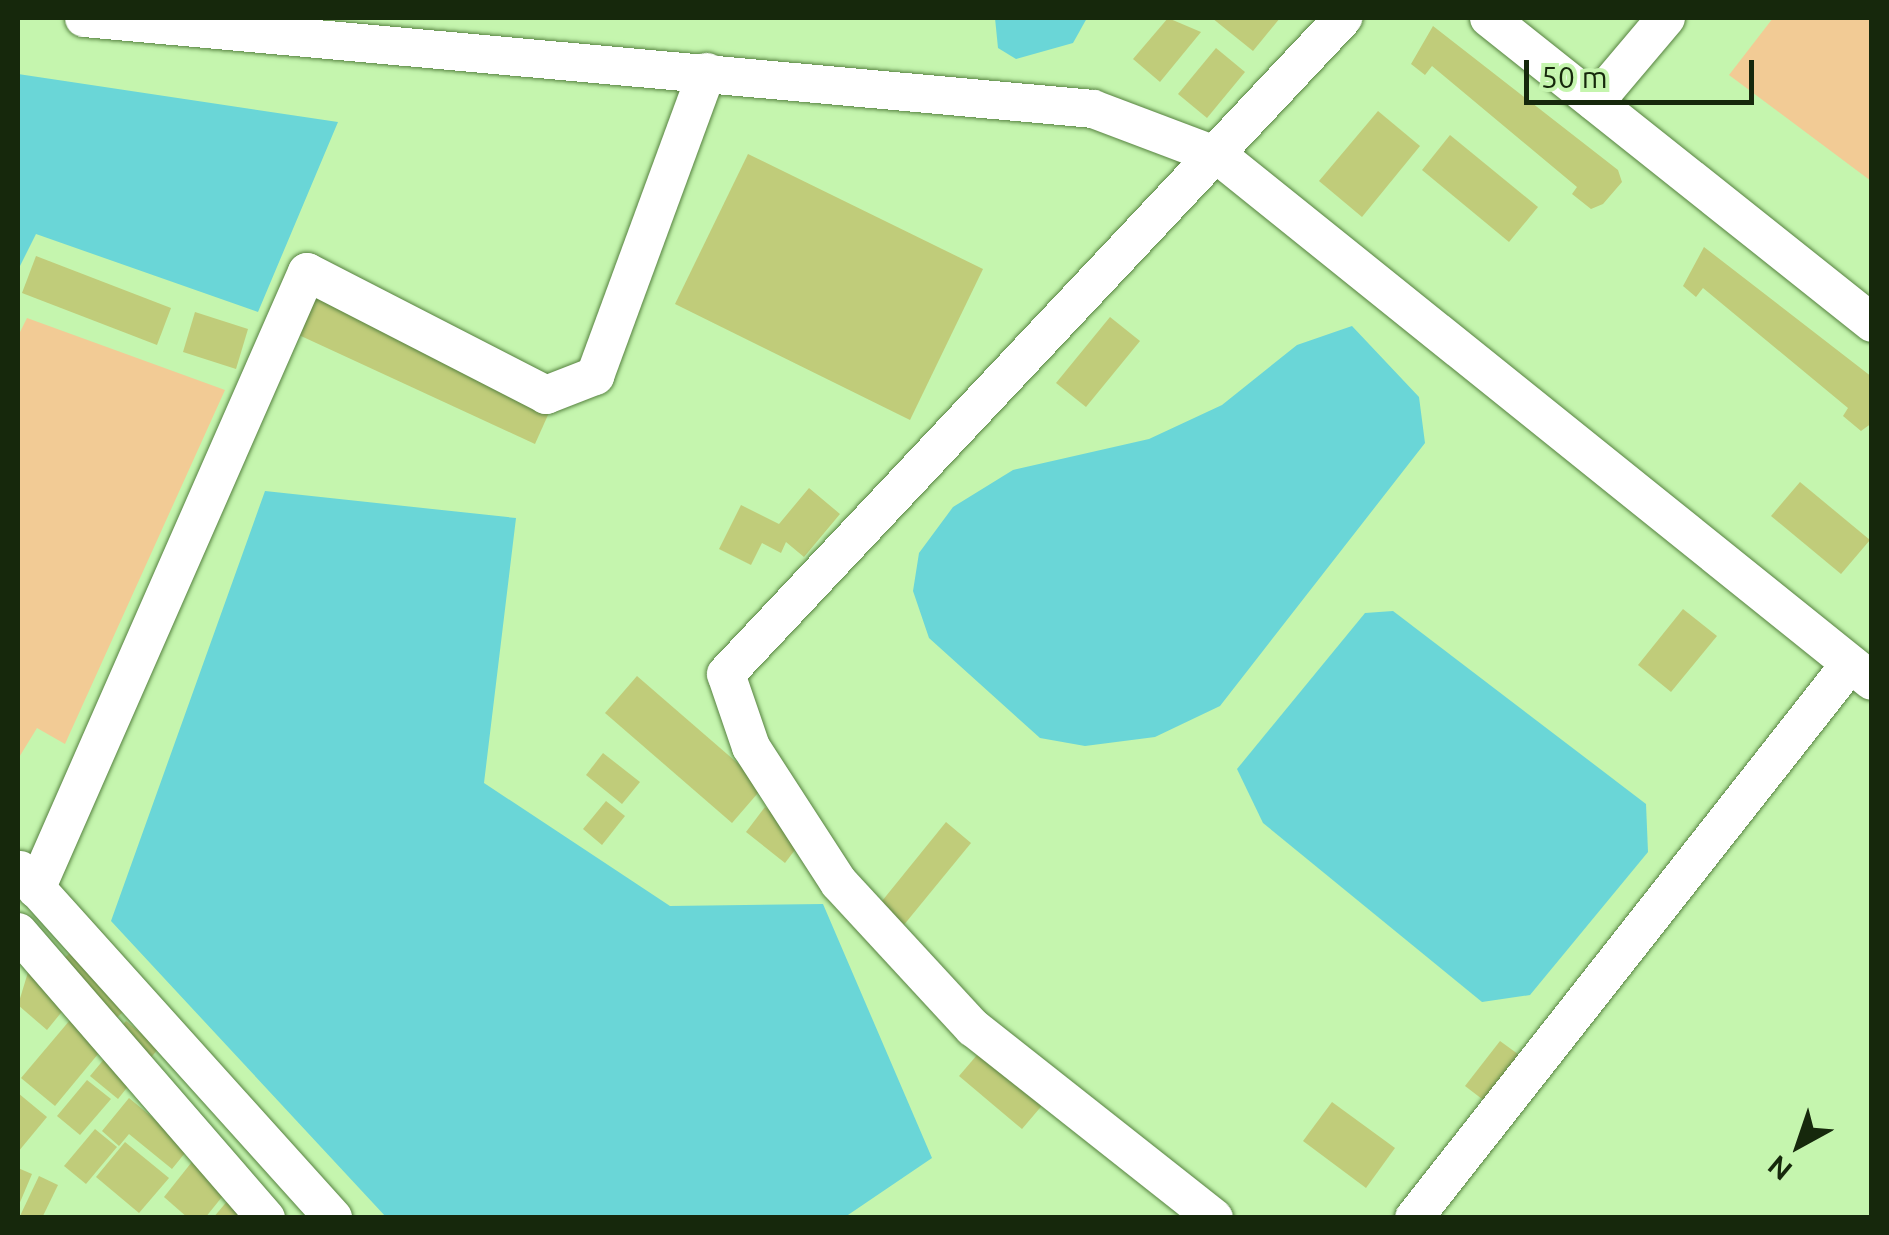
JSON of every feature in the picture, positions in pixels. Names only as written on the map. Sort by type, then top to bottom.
[{"type":"street","points":[[84,18],[1093,109],[1220,157],[1861,673],[1414,1218]]},
{"type":"street","points":[[1214,1218],[973,1028],[838,883],[751,747],[726,674],[1220,157],[1344,18]]},
{"type":"street","points":[[1489,18],[1872,323]]},
{"type":"street","points":[[1596,102],[1666,18]]},
{"type":"street","points":[[333,1218],[27,878],[307,272],[546,396],[595,376],[708,72]]},
{"type":"street","points":[[18,932],[266,1218]]},
{"type":"shaded area","points":[[1773,18],[1871,18],[1871,181],[1729,75]]},
{"type":"shaded area","points":[[27,318],[225,390],[65,744],[37,728],[18,759],[18,336]]},
{"type":"water","points":[[995,18],[1087,18],[1073,43],[1016,59],[998,48]]},
{"type":"water","points":[[18,74],[338,122],[258,312],[36,234],[18,270]]},
{"type":"water","points":[[1352,326],[1419,397],[1425,443],[1220,706],[1155,737],[1085,746],[1040,738],[929,638],[913,591],[919,553],[953,507],[1013,470],[1149,439],[1222,405],[1297,345]]},
{"type":"water","points":[[265,491],[516,518],[484,783],[670,906],[823,904],[932,1158],[845,1217],[386,1217],[111,921]]},
{"type":"water","points":[[1393,611],[1646,804],[1648,852],[1530,995],[1482,1002],[1263,823],[1237,769],[1365,613]]},
{"type":"building","points":[[1168,18],[1201,32],[1160,82],[1133,59]]},
{"type":"building","points":[[1212,18],[1280,18],[1253,51]]},
{"type":"building","points":[[1433,26],[1618,170],[1622,182],[1603,204],[1591,209],[1572,194],[1577,187],[1432,66],[1425,75],[1411,64]]},
{"type":"building","points":[[1216,48],[1245,72],[1207,118],[1178,94]]},
{"type":"building","points":[[1378,111],[1420,146],[1362,217],[1319,181]]},
{"type":"building","points":[[1450,135],[1538,207],[1509,242],[1422,170]]},
{"type":"building","points":[[748,154],[983,269],[910,420],[675,304]]},
{"type":"building","points":[[1704,247],[1872,377],[1872,423],[1861,431],[1843,416],[1848,408],[1703,288],[1696,297],[1683,286]]},
{"type":"building","points":[[36,256],[171,308],[157,345],[22,293]]},
{"type":"building","points":[[305,292],[552,406],[535,444],[288,330]]},
{"type":"building","points":[[195,312],[248,329],[236,369],[183,352]]},
{"type":"building","points":[[1110,317],[1140,341],[1086,407],[1056,383]]},
{"type":"building","points":[[1800,482],[1870,540],[1841,574],[1771,516]]},
{"type":"building","points":[[809,488],[840,514],[804,557],[786,542],[781,553],[762,543],[751,565],[719,549],[741,505],[779,524]]},
{"type":"building","points":[[1683,609],[1717,636],[1671,692],[1638,665]]},
{"type":"building","points":[[637,676],[764,786],[732,823],[605,713]]},
{"type":"building","points":[[603,753],[640,782],[622,804],[586,775]]},
{"type":"building","points":[[606,801],[625,816],[602,845],[583,829]]},
{"type":"building","points":[[765,807],[804,838],[785,863],[746,832]]},
{"type":"building","points":[[946,822],[971,843],[903,926],[878,906]]},
{"type":"building","points":[[71,952],[124,1011],[112,1022],[59,963]]},
{"type":"building","points":[[29,969],[69,1003],[47,1030],[18,1005]]},
{"type":"building","points":[[70,1020],[103,1048],[55,1106],[21,1078]]},
{"type":"building","points":[[126,1021],[159,1048],[148,1061],[115,1034]]},
{"type":"building","points":[[1500,1041],[1522,1057],[1486,1102],[1465,1086]]},
{"type":"building","points":[[983,1048],[1045,1102],[1022,1129],[959,1076]]},
{"type":"building","points":[[105,1058],[133,1080],[118,1099],[90,1076]]},
{"type":"building","points":[[87,1080],[111,1099],[80,1135],[57,1116]]},
{"type":"building","points":[[18,1093],[47,1117],[18,1152]]},
{"type":"building","points":[[129,1098],[189,1148],[172,1169],[129,1134],[119,1146],[102,1131]]},
{"type":"building","points":[[1332,1102],[1395,1148],[1366,1188],[1303,1141]]},
{"type":"building","points":[[95,1129],[117,1147],[86,1184],[64,1166]]},
{"type":"building","points":[[125,1142],[169,1178],[139,1213],[96,1177]]},
{"type":"building","points":[[195,1158],[230,1187],[205,1218],[188,1218],[164,1197]]},
{"type":"building","points":[[18,1168],[32,1174],[18,1207]]},
{"type":"building","points":[[39,1176],[58,1185],[42,1218],[19,1218]]},
{"type":"building","points":[[234,1193],[249,1207],[240,1218],[213,1218]]}]
